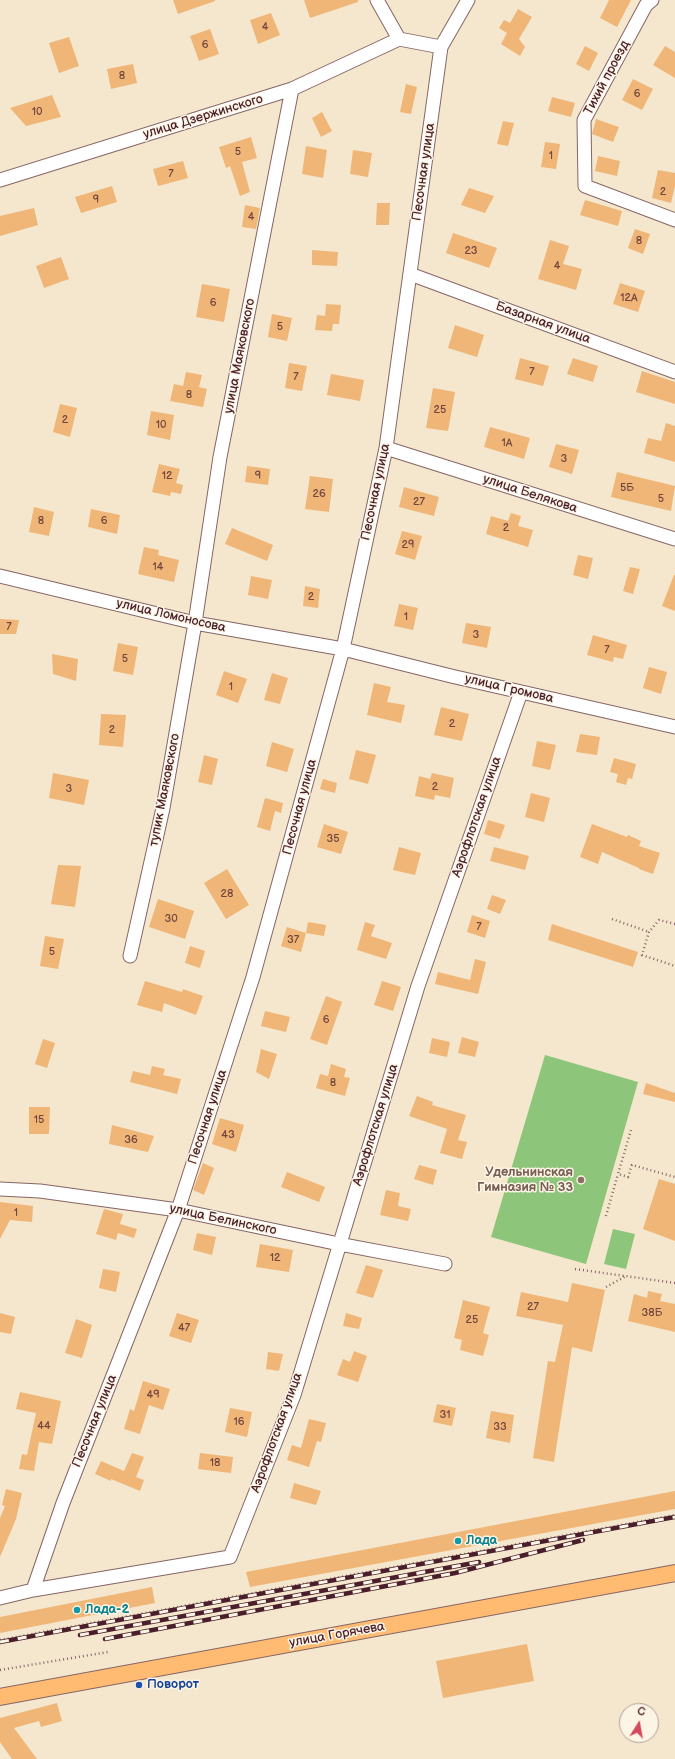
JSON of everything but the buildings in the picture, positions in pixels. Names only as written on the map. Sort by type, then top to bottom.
[{"type":"main road","name":"улица Горячева","points":[[0,1697],[675,1573]]},
{"type":"street","points":[[377,0],[399,39],[441,47]]},
{"type":"street","name":"Песочная улица","points":[[33,1590],[63,1503],[178,1210],[253,977],[343,649],[386,448],[441,47],[468,0]]},
{"type":"street","name":"Тихий проезд","points":[[652,0],[646,5],[584,120],[585,186],[675,220]]},
{"type":"street","name":"улица Дзержинского","points":[[0,180],[292,89],[399,39]]},
{"type":"street","name":"улица Маяковского","points":[[195,623],[220,457],[292,89]]},
{"type":"street","name":"Базарная улица","points":[[410,274],[675,372]]},
{"type":"street","name":"улица Белякова","points":[[386,448],[675,539]]},
{"type":"street","name":"улица Ломоносова","points":[[0,576],[195,623],[343,649]]},
{"type":"street","name":"тупик Маяковского","points":[[130,956],[163,808],[195,623]]},
{"type":"street","name":"улица Громова","points":[[343,649],[521,692],[675,726]]},
{"type":"street","name":"Аэрофлотская улица","points":[[33,1590],[230,1557],[294,1395],[339,1244],[371,1147],[418,986],[521,692]]},
{"type":"street","name":"улица Белинского","points":[[0,1189],[40,1191],[178,1210],[339,1244],[445,1264]]},
{"type":"street","points":[[0,1598],[33,1590]]},
{"type":"path","points":[[612,919],[649,932]]},
{"type":"path","points":[[675,924],[659,920],[649,932],[642,955],[675,966]]},
{"type":"path","points":[[606,1216],[631,1130]]},
{"type":"path","points":[[618,1174],[628,1177],[632,1165],[675,1177]]},
{"type":"path","points":[[575,1269],[675,1283]]},
{"type":"path","points":[[606,1287],[626,1276]]},
{"type":"path","points":[[0,1640],[675,1515]]},
{"type":"path","points":[[0,1670],[108,1652]]},
{"type":"green space","points":[[545,1055],[638,1082],[586,1264],[491,1237]]},
{"type":"green space","points":[[613,1229],[635,1234],[626,1269],[604,1264]]},
{"type":"railway","points":[[0,1642],[675,1517]]},
{"type":"railway","points":[[105,1639],[455,1573],[583,1540]]},
{"type":"railway","points":[[80,1635],[479,1562]]},
{"type":"place","name":"Удельнинская Гимназия № 33","points":[[581,1180]]},
{"type":"place","name":"Лада","points":[[458,1541]]},
{"type":"place","name":"Лада-2","points":[[77,1610]]},
{"type":"place","name":"Поворот","points":[[139,1685]]}]
